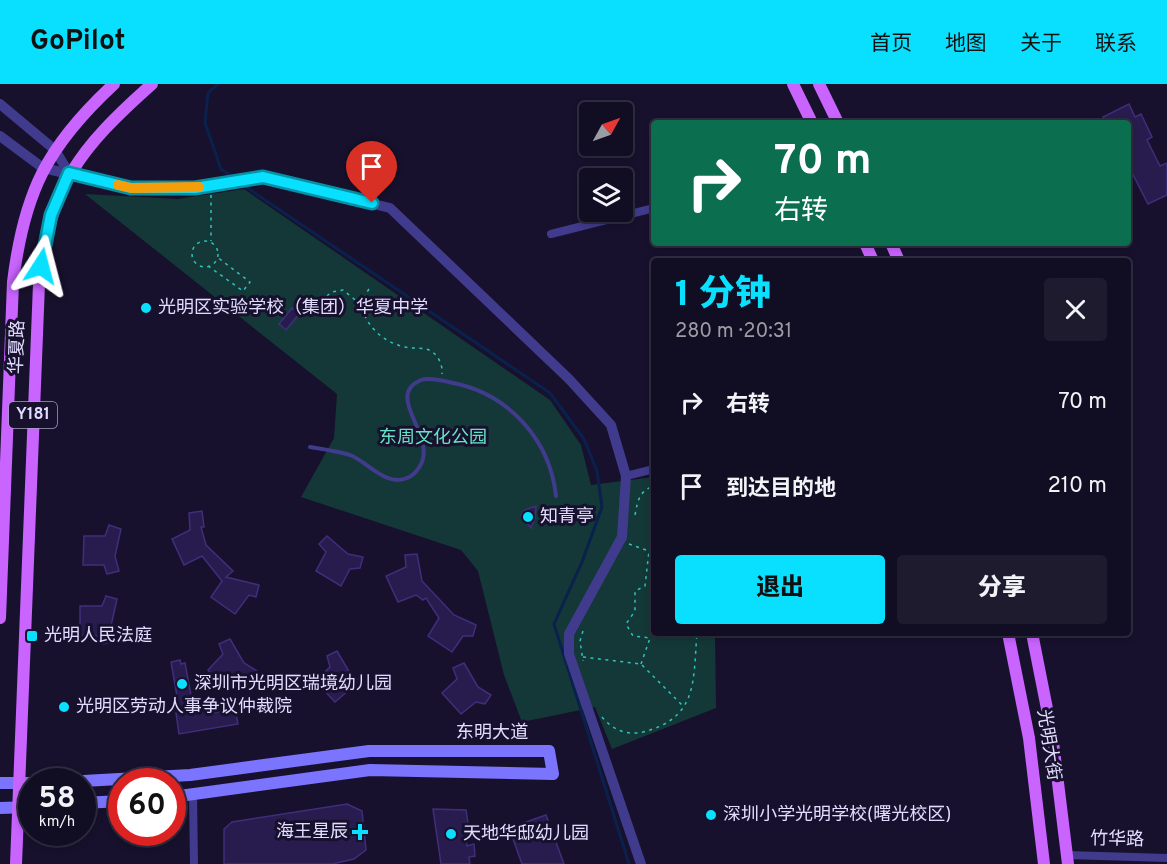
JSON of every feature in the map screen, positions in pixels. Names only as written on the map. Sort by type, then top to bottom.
[{"type":"main road","name":"华夏路","points":[[0,618],[13,282],[26,208],[43,168],[55,150],[87,109],[114,84]]},
{"type":"main road","name":"华夏路","points":[[25,768],[39,284],[51,215],[69,173],[105,127],[152,84]]},
{"type":"main road","points":[[793,84],[811,120]]},
{"type":"main road","points":[[819,84],[837,120]]},
{"type":"main road","name":"光明大街","points":[[1009,636],[1029,738],[1044,864]]},
{"type":"main road","name":"光明大街","points":[[1033,636],[1052,734],[1067,860]]},
{"type":"main road","name":"东明大道","points":[[96,781],[190,776],[369,751],[549,751],[553,774],[370,770],[186,796]]},
{"type":"main road","points":[[0,783],[18,783]]},
{"type":"main road","points":[[0,808],[18,808]]},
{"type":"main road","name":"华夏路","points":[[16,864],[18,808]]},
{"type":"street","points":[[0,104],[55,150],[69,173]]},
{"type":"street","points":[[0,136],[43,168],[131,188],[210,185],[263,177],[390,208],[569,379],[611,425],[626,476],[622,537],[569,634],[568,654],[641,864]]},
{"type":"street","points":[[551,234],[651,209]]},
{"type":"street","points":[[626,476],[651,470]]},
{"type":"street","points":[[194,795],[194,864]]},
{"type":"street","name":"竹华路","points":[[1067,860],[1167,858]]},
{"type":"lane","points":[[310,447],[360,459],[384,477],[397,480],[407,478],[422,463],[425,453],[424,440],[407,404],[407,394],[414,384],[424,379],[442,381],[485,392],[523,422],[539,442],[551,465],[556,496]]},
{"type":"path","points":[[210,185],[211,242],[216,249],[217,257],[250,282],[243,291],[208,266],[196,263],[192,252],[199,242],[211,242]]},
{"type":"path","points":[[208,266],[217,257]]},
{"type":"path","points":[[360,303],[369,289]]},
{"type":"path","points":[[315,304],[332,292],[343,290],[360,303],[364,319],[378,334],[406,347],[430,350],[438,358],[443,368],[442,381]]},
{"type":"path","points":[[634,517],[638,497],[651,487]]},
{"type":"path","points":[[631,535],[629,544],[649,551],[645,586],[635,591],[635,611],[626,624],[633,636],[650,638],[641,664]]},
{"type":"path","points":[[584,665],[580,641],[585,626]]},
{"type":"path","points":[[601,715],[610,727],[636,734],[671,723],[685,708],[693,675],[697,636]]},
{"type":"path","points":[[583,657],[641,664],[685,708]]},
{"type":"green space","name":"东周文化公园","points":[[244,189],[550,400],[581,445],[591,485],[651,477],[651,636],[715,636],[716,708],[612,749],[595,707],[522,722],[504,675],[478,571],[461,550],[301,497],[334,438],[337,394],[85,194],[178,199]]},
{"type":"building","points":[[1129,104],[1135,117],[1141,114],[1152,137],[1147,140],[1160,166],[1167,163],[1167,195],[1148,204],[1131,171],[1131,120],[1105,120],[1103,117]]},
{"type":"building","points":[[292,308],[299,314],[286,330],[279,324]]},
{"type":"building","name":"知青亭","points":[[536,506],[531,528],[521,515],[525,510]]},
{"type":"building","points":[[202,511],[204,527],[201,527],[206,545],[233,571],[226,577],[259,585],[256,597],[249,595],[235,614],[211,597],[222,581],[202,556],[184,565],[172,539],[190,530],[189,513]]},
{"type":"building","points":[[109,525],[121,529],[115,556],[119,571],[107,574],[104,565],[83,565],[84,536],[105,536]]},
{"type":"building","points":[[327,536],[348,554],[363,557],[360,568],[350,569],[341,586],[316,571],[326,552],[319,544]]},
{"type":"building","points":[[417,554],[422,581],[454,615],[476,625],[473,636],[463,636],[452,652],[428,636],[439,618],[426,598],[423,600],[416,595],[398,602],[386,576],[406,567],[405,555]]},
{"type":"building","points":[[106,596],[117,599],[111,626],[115,641],[103,644],[100,636],[80,635],[80,606],[102,606]]},
{"type":"building","points":[[230,639],[244,663],[257,671],[251,682],[241,678],[227,691],[208,670],[223,654],[219,644]]},
{"type":"building","points":[[337,651],[351,675],[364,683],[358,692],[349,690],[335,702],[315,681],[330,667],[327,656]]},
{"type":"building","name":"深圳市光明区瑞境幼儿园","points":[[180,660],[181,664],[185,663],[193,706],[211,703],[213,713],[235,709],[238,724],[179,734],[176,713],[180,713],[171,662]]},
{"type":"building","points":[[464,663],[478,687],[491,695],[485,704],[476,702],[461,714],[442,693],[457,679],[453,668]]},
{"type":"building","points":[[347,804],[362,811],[366,850],[354,859],[332,864],[224,864],[224,829],[232,822]]},
{"type":"building","name":"天地华邸幼儿园","points":[[433,809],[466,810],[468,823],[464,823],[467,846],[474,844],[475,856],[469,857],[470,864],[441,864]]},
{"type":"building","points":[[546,815],[564,864],[522,864],[509,828]]},
{"type":"waterway","points":[[218,84],[208,93],[205,123],[221,169],[235,179]]},
{"type":"waterway","points":[[243,185],[550,393],[584,439],[597,471],[602,507],[582,562],[554,624],[629,864]]},
{"type":"slow traffic","points":[[118,185],[131,188],[199,187]]},
{"type":"place","name":"光明区实验学校（集团）华夏中学","points":[[146,308]]},
{"type":"place","name":"知青亭","points":[[528,517]]},
{"type":"place","name":"光明人民法庭","points":[[32,636]]},
{"type":"place","name":"深圳市光明区瑞境幼儿园","points":[[182,684]]},
{"type":"place","name":"光明区劳动人事争议仲裁院","points":[[64,707]]},
{"type":"place","name":"深圳小学光明学校(曙光校区)","points":[[711,815]]},
{"type":"place","name":"海王星辰","points":[[360,832]]},
{"type":"place","name":"天地华邸幼儿园","points":[[451,834]]},
{"type":"route","points":[[41,266],[51,215],[69,173],[131,188],[195,188],[263,177],[372,203]]}]
